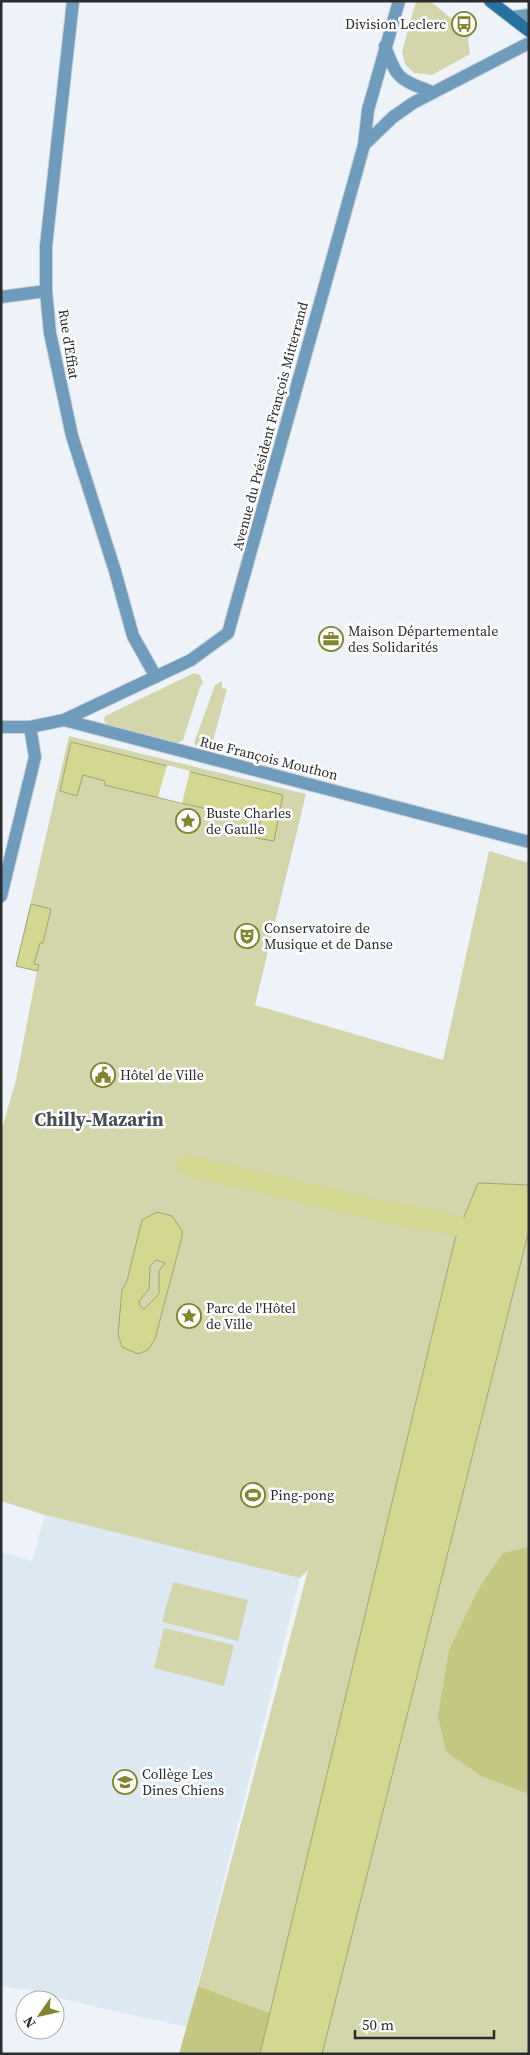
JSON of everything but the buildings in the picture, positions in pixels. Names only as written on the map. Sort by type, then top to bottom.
[{"type":"main road","points":[[490,1],[529,31]]},
{"type":"street","name":"Rue d'Effiat","points":[[73,1],[46,246],[46,291],[50,333],[68,417],[133,636],[156,676]]},
{"type":"street","name":"Avenue du Président François Mitterrand","points":[[64,720],[191,660],[228,633],[364,145],[368,110],[399,1]]},
{"type":"street","points":[[513,17],[529,15]]},
{"type":"street","points":[[364,145],[393,117],[432,92],[529,43]]},
{"type":"street","points":[[385,46],[394,71],[402,80],[432,92]]},
{"type":"street","points":[[1,297],[46,291]]},
{"type":"street","name":"Rue François Mouthon","points":[[1,728],[30,727],[64,720],[529,842]]},
{"type":"street","points":[[1,896],[35,757],[30,727]]},
{"type":"shaded area","points":[[416,1],[430,1],[470,34],[468,41],[470,54],[432,75],[414,73],[405,64],[402,52]]},
{"type":"shaded area","points":[[194,673],[200,675],[203,683],[200,687],[183,740],[176,744],[108,727],[104,720],[105,716]]},
{"type":"shaded area","points":[[222,681],[222,688],[227,689],[210,752],[199,749],[194,743],[215,685]]},
{"type":"shaded area","name":"Parc de l'Hôtel de Ville","points":[[69,736],[306,794],[255,1005],[443,1060],[489,851],[529,863],[529,1185],[478,1183],[455,1239],[270,2013],[198,1986],[308,1570],[300,1578],[45,1515],[1,1501],[1,1132],[16,1080],[37,971],[16,966]]},
{"type":"shaded area","points":[[71,742],[283,795],[274,841],[256,838],[261,819],[239,813],[237,816],[104,785],[105,781],[83,775],[77,796],[60,791]]},
{"type":"shaded area","points":[[31,904],[51,909],[43,943],[40,943],[34,964],[39,965],[37,971],[16,966]]},
{"type":"shaded area","points":[[478,1183],[529,1185],[529,1230],[322,2054],[260,2054],[455,1239]]},
{"type":"shaded area","points":[[157,1212],[172,1216],[182,1231],[182,1237],[155,1339],[148,1350],[138,1354],[122,1347],[118,1334],[122,1290],[127,1281],[142,1220]],"holes":[[[156,1260],[165,1263],[159,1271],[159,1294],[144,1309],[140,1306],[139,1301],[149,1289],[150,1266]]]},
{"type":"shaded area","points":[[529,1230],[529,2054],[322,2054]]},
{"type":"shaded area","name":"Collège Les Dines Chiens","points":[[45,1515],[300,1578],[187,2027],[65,1999],[65,1990],[29,1990],[1,1986],[1,1552],[32,1561]]},
{"type":"shaded area","points":[[529,1547],[529,1794],[483,1777],[446,1752],[438,1716],[449,1650],[479,1588],[503,1553]]},
{"type":"shaded area","points":[[173,1582],[248,1600],[238,1641],[162,1622]]},
{"type":"shaded area","points":[[164,1628],[234,1645],[224,1686],[154,1668]]},
{"type":"shaded area","points":[[198,1986],[270,2013],[260,2054],[179,2054]]},
{"type":"pier","points":[[167,765],[190,771],[182,803],[158,797]]},
{"type":"waterway","points":[[186,1165],[377,1210],[459,1226]]},
{"type":"place","name":"Division Leclerc","points":[[464,24]]},
{"type":"place","name":"Maison Départementale des Solidarités","points":[[331,639]]},
{"type":"place","name":"Buste Charles de Gaulle","points":[[188,821]]},
{"type":"place","name":"Conservatoire de Musique et de Danse","points":[[247,936]]},
{"type":"place","name":"Hôtel de Ville","points":[[103,1075]]},
{"type":"place","name":"Parc de l'Hôtel de Ville","points":[[189,1316]]},
{"type":"place","name":"Ping-pong","points":[[253,1495]]},
{"type":"place","name":"Collège Les Dines Chiens","points":[[125,1782]]},
{"type":"district","name":"Chilly-Mazarin","points":[[99,1119]]}]
